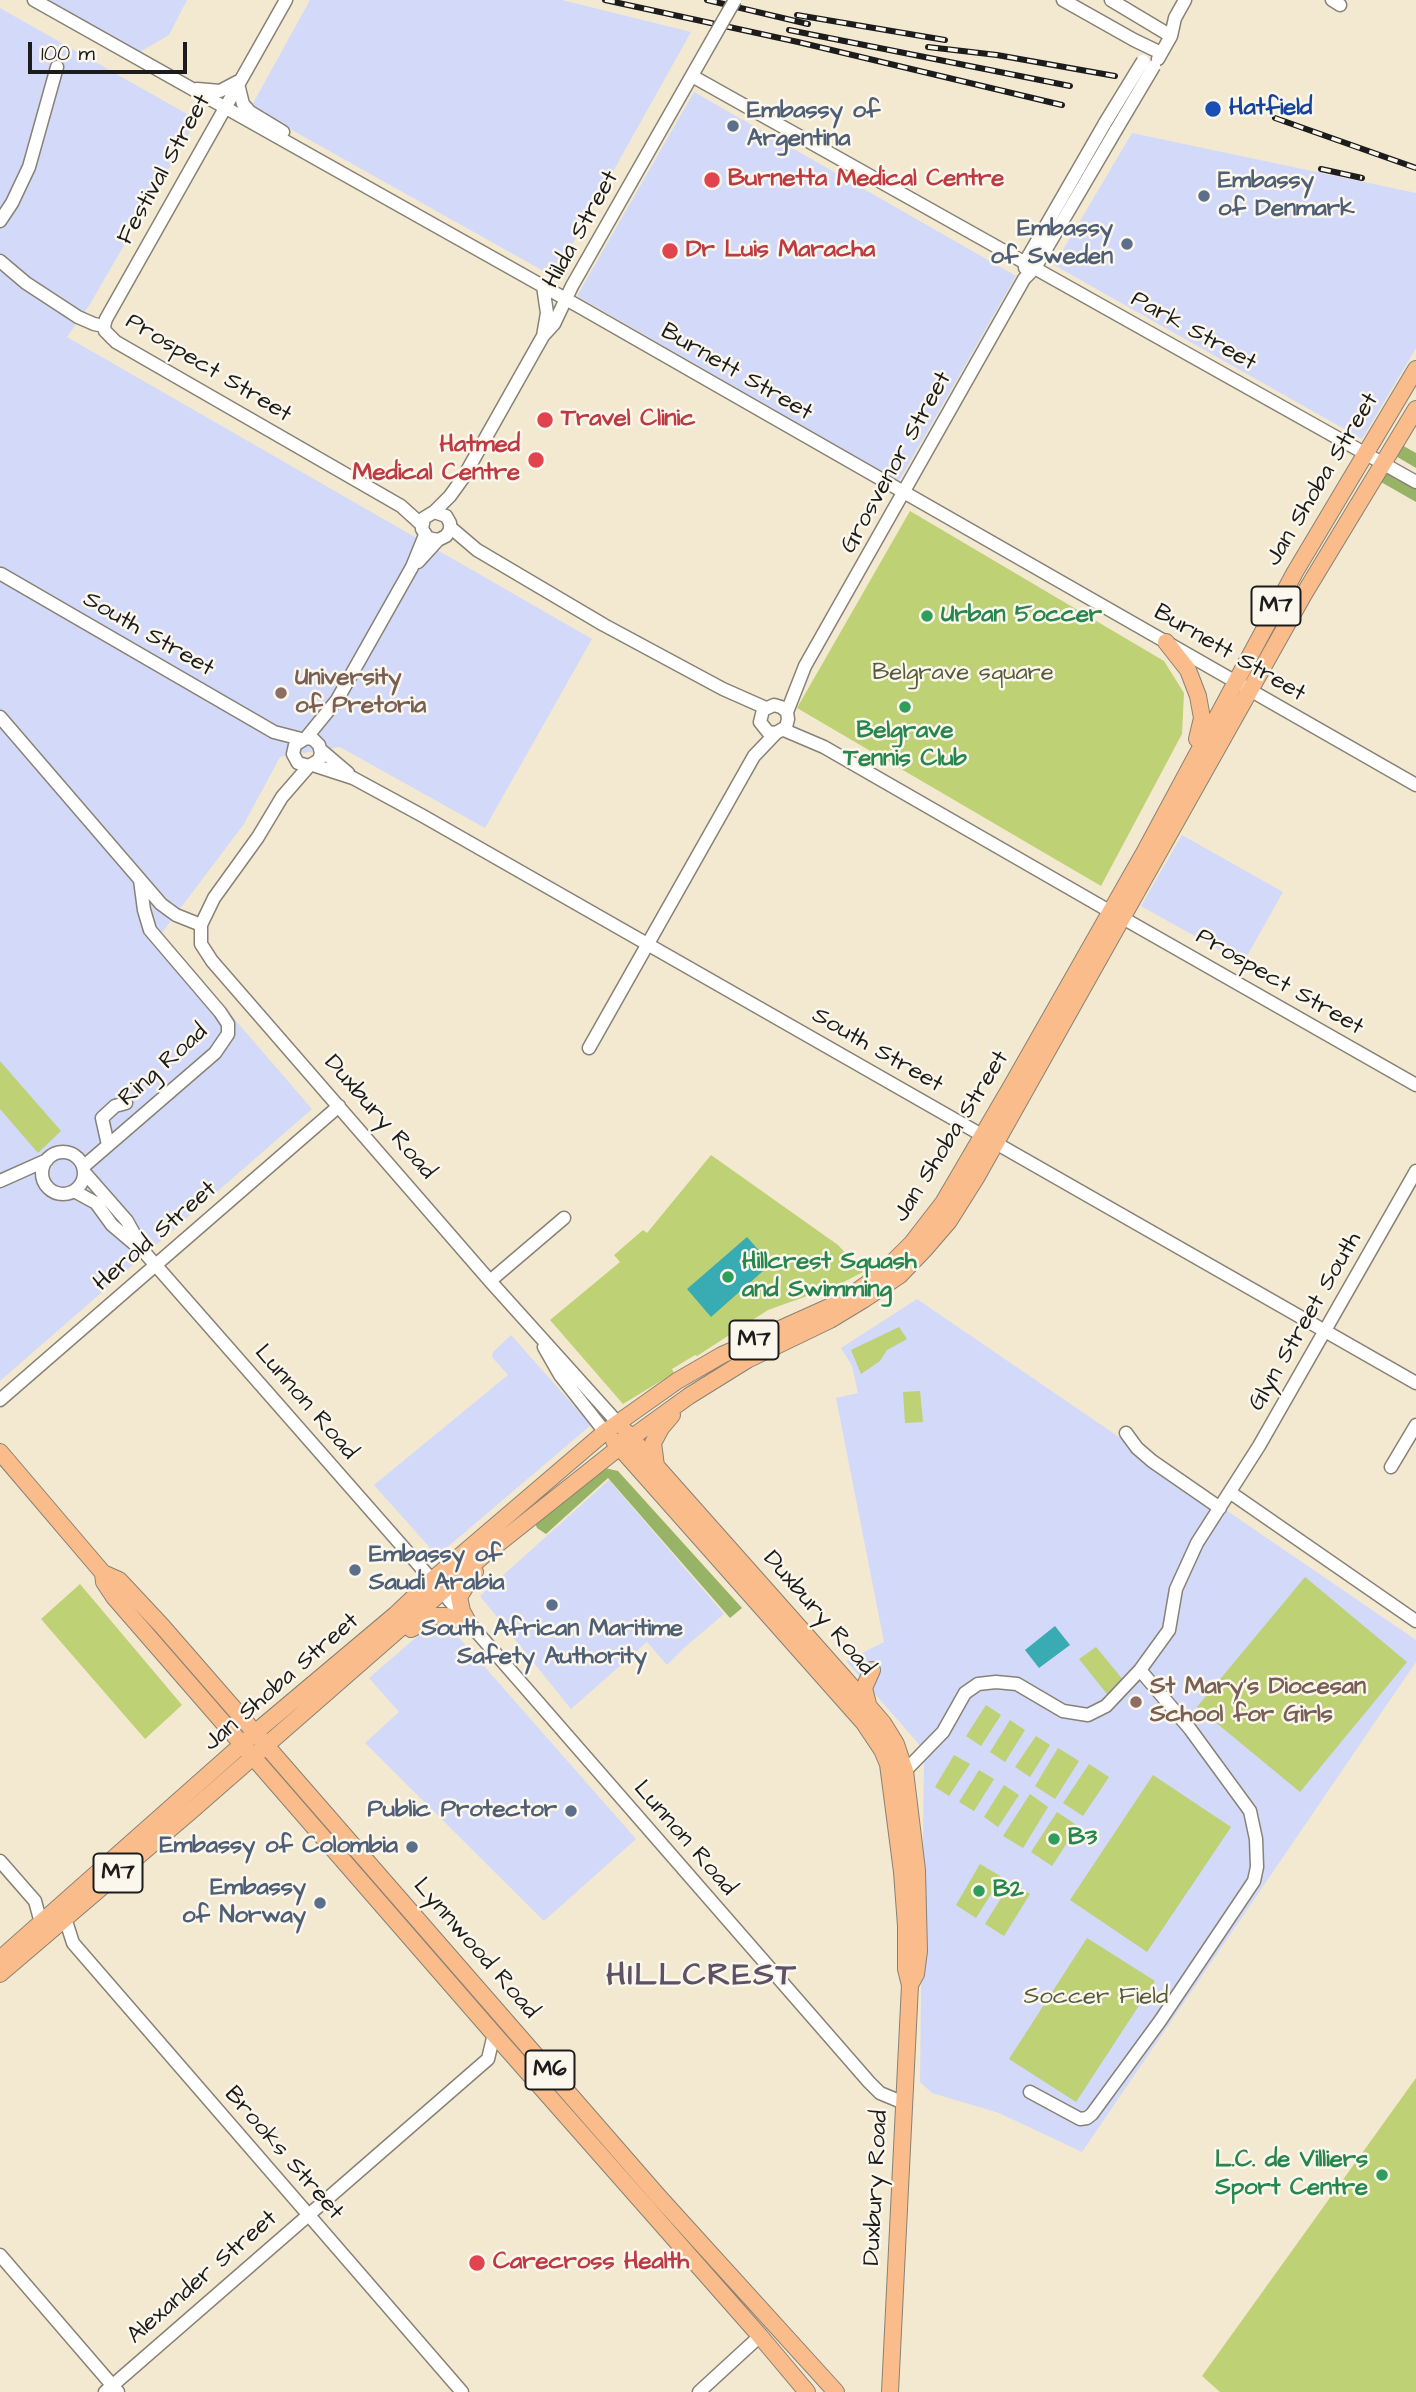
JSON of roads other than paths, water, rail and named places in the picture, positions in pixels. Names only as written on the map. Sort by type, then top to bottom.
[{"type":"main road","name":"Jan Shoba Street","points":[[1116,915],[1235,681],[1295,572],[1416,369]]},
{"type":"main road","name":"M7","points":[[1383,463],[1416,409]]},
{"type":"main road","name":"Jan Shoba Street","points":[[487,1553],[625,1443],[689,1396],[747,1360],[830,1320],[900,1275],[949,1221],[990,1139],[1116,915],[1383,463]]},
{"type":"main road","points":[[1166,642],[1188,670],[1200,702],[1201,725],[1190,765]]},
{"type":"main road","name":"Jan Shoba Street","points":[[262,1739],[387,1640],[437,1586],[611,1427],[677,1381],[722,1355],[830,1307],[881,1274],[932,1219],[990,1139]]},
{"type":"main road","points":[[656,1466],[653,1451],[656,1436],[689,1396]]},
{"type":"main road","name":"Duxbury Road","points":[[611,1427],[873,1734],[882,1750],[890,1775],[902,1872],[906,1969],[910,1985],[890,2392]]},
{"type":"main road","name":"Duxbury Road","points":[[625,1443],[656,1466],[846,1680],[896,1744],[905,1772],[917,1870],[918,1968],[910,1985]]},
{"type":"main road","name":"Lynnwood Road","points":[[0,1452],[103,1573],[127,1587],[659,2197],[836,2392]]},
{"type":"main road","points":[[437,1586],[474,1558],[487,1553]]},
{"type":"main road","points":[[468,1622],[459,1597],[487,1553]]},
{"type":"main road","name":"Lynnwood Road","points":[[103,1573],[104,1582],[114,1597],[807,2392]]},
{"type":"main road","name":"Jan Shoba Street","points":[[0,1974],[44,1928],[248,1752],[395,1615],[437,1586]]},
{"type":"main road","points":[[387,1640],[435,1616],[468,1622]]},
{"type":"main road","points":[[800,1650],[823,1670],[846,1680],[847,1694],[869,1722],[873,1734]]},
{"type":"main road","points":[[869,1707],[864,1688],[872,1670]]},
{"type":"main road","name":"Jan Shoba Street","points":[[0,1959],[44,1928]]},
{"type":"main road","points":[[750,2298],[752,2308],[764,2327],[760,2336]]},
{"type":"street","name":"Burnett Street","points":[[34,0],[543,286],[1416,785]]},
{"type":"street","points":[[277,0],[277,16]]},
{"type":"street","name":"Festival Street","points":[[104,326],[286,0]]},
{"type":"street","name":"Hilda Street","points":[[432,513],[450,496],[463,478],[543,336],[563,309],[565,299],[735,0]]},
{"type":"street","points":[[1063,0],[1156,51]]},
{"type":"street","points":[[1111,0],[1166,33]]},
{"type":"street","name":"Grosvenor Street","points":[[589,1048],[754,756],[784,724],[805,666],[904,494],[1030,265],[1185,0]]},
{"type":"street","points":[[0,221],[29,167],[57,67]]},
{"type":"street","name":"Park Street","points":[[692,76],[1416,482]]},
{"type":"street","points":[[187,86],[220,91],[239,82],[243,104],[250,112],[313,150],[329,167]]},
{"type":"street","name":"Prospect Street","points":[[0,261],[84,321],[104,326],[105,331],[116,342],[401,506],[432,513]]},
{"type":"street","points":[[543,286],[547,313],[543,336]]},
{"type":"street","name":"Hilda Street","points":[[412,567],[445,531],[463,478]]},
{"type":"street","name":"Prospect Street","points":[[401,506],[423,530]]},
{"type":"street","points":[[445,531],[431,540],[423,530],[424,518],[432,513],[442,514],[445,531],[604,625],[723,689],[770,706],[781,707],[784,724],[768,732],[723,689]]},
{"type":"street","name":"Hilda Street","points":[[320,747],[337,700],[412,567],[423,530]]},
{"type":"street","name":"South Street","points":[[1,575],[274,732],[303,738]]},
{"type":"street","name":"Grosvenor Street","points":[[770,706],[805,666]]},
{"type":"street","name":"Hilda Street","points":[[303,738],[337,700]]},
{"type":"street","points":[[761,724],[761,714],[770,706]]},
{"type":"street","points":[[0,717],[168,910],[201,925],[214,898],[258,837],[282,797],[311,765],[319,760],[320,747],[313,739],[303,738],[295,745],[282,797]]},
{"type":"street","name":"Grosvenor Street","points":[[754,756],[761,724]]},
{"type":"street","name":"Prospect Street","points":[[784,724],[1416,1085]]},
{"type":"street","name":"South Street","points":[[274,732],[294,757]]},
{"type":"street","name":"South Street","points":[[320,747],[353,778]]},
{"type":"street","points":[[294,757],[301,765],[311,765]]},
{"type":"street","name":"South Street","points":[[311,765],[353,778],[1416,1383]]},
{"type":"street","name":"Ring Road","points":[[84,1169],[215,1053],[226,1040],[229,1029],[220,1012],[150,930],[140,880]]},
{"type":"street","name":"Duxbury Road","points":[[201,925],[201,944],[212,961],[538,1335],[559,1375],[611,1427]]},
{"type":"street","points":[[108,1145],[102,1118],[115,1106],[126,1103]]},
{"type":"street","name":"Herold Street","points":[[0,1400],[339,1106]]},
{"type":"street","points":[[0,1181],[54,1155],[66,1153],[76,1157],[84,1169],[82,1183],[74,1191],[58,1194],[35,1177],[20,1173]]},
{"type":"street","points":[[45,1184],[42,1172],[47,1160]]},
{"type":"street","name":"Lunnon Road","points":[[84,1169],[127,1221],[145,1253]]},
{"type":"street","name":"Glyn Street South","points":[[905,1772],[943,1732],[965,1693],[978,1684],[1017,1684],[1063,1711],[1088,1715],[1106,1706],[1140,1670],[1167,1634],[1181,1574],[1196,1543],[1231,1493],[1416,1171]]},
{"type":"street","name":"Lunnon Road","points":[[74,1191],[96,1203],[112,1225],[157,1266],[874,2087],[880,2093],[904,2103]]},
{"type":"street","points":[[490,1281],[564,1218]]},
{"type":"street","points":[[1391,1467],[1416,1425]]},
{"type":"street","points":[[1126,1433],[1137,1448],[1152,1461],[1220,1508]]},
{"type":"street","points":[[1231,1493],[1416,1621]]},
{"type":"street","points":[[1030,2092],[1080,2119],[1092,2114],[1160,2021],[1254,1881],[1257,1867],[1256,1839],[1250,1811],[1190,1729],[1140,1670]]},
{"type":"street","points":[[0,1861],[36,1902],[44,1928]]},
{"type":"street","points":[[36,1902],[62,1912]]},
{"type":"street","name":"Brooks Street","points":[[62,1912],[73,1943],[462,2392]]},
{"type":"street","name":"Brooks Street","points":[[44,1928],[73,1943]]},
{"type":"street","points":[[494,2034],[488,2059],[514,2057]]},
{"type":"street","name":"Alexander Street","points":[[112,2390],[488,2059]]},
{"type":"street","points":[[0,2255],[112,2390]]},
{"type":"street","points":[[699,2392],[760,2336]]},
{"type":"water","points":[[747,1237],[771,1264],[711,1317],[687,1289]]},
{"type":"water","points":[[1055,1626],[1070,1645],[1039,1668],[1025,1650]]},
{"type":"railway","points":[[605,0],[798,42],[1062,105]]},
{"type":"railway","points":[[707,0],[808,24]]},
{"type":"railway","points":[[797,15],[945,40]]},
{"type":"railway","points":[[789,30],[1070,86]]},
{"type":"railway","points":[[928,47],[997,55],[1115,76]]},
{"type":"railway","points":[[1275,118],[1416,168]]},
{"type":"railway","points":[[1321,169],[1362,178]]},
{"type":"place","name":"Hatfield","points":[[1213,109]]},
{"type":"place","name":"Embassy of Argentina","points":[[733,126]]},
{"type":"place","name":"Burnetta Medical Centre","points":[[712,180]]},
{"type":"place","name":"Embassy of Denmark","points":[[1204,196]]},
{"type":"place","name":"Embassy of Sweden","points":[[1127,244]]},
{"type":"place","name":"Dr Luis Maracha","points":[[670,251]]},
{"type":"place","name":"Travel Clinic","points":[[545,420]]},
{"type":"place","name":"Hatmed Medical Centre","points":[[536,460]]},
{"type":"place","name":"Urban 5occer","points":[[927,616]]},
{"type":"place","name":"University of Pretoria","points":[[281,693]]},
{"type":"place","name":"Belgrave Tennis Club","points":[[905,707]]},
{"type":"place","name":"Hillcrest Squash and Swimming","points":[[728,1277]]},
{"type":"place","name":"Embassy of Saudi Arabia","points":[[355,1570]]},
{"type":"place","name":"South African Maritime Safety Authority","points":[[552,1605]]},
{"type":"place","name":"St Mary's Diocesan School for Girls","points":[[1136,1702]]},
{"type":"place","name":"Public Protector","points":[[571,1811]]},
{"type":"place","name":"B3","points":[[1054,1839]]},
{"type":"place","name":"Embassy of Colombia","points":[[412,1847]]},
{"type":"place","name":"B2","points":[[979,1891]]},
{"type":"place","name":"Embassy of Norway","points":[[320,1903]]},
{"type":"place","name":"L.C. de Villiers Sport Centre","points":[[1382,2175]]},
{"type":"place","name":"Carecross Health","points":[[477,2263]]},
{"type":"district","name":"HILLCREST","points":[[702,1977]]},
{"type":"park label","name":"Belgrave square","points":[[963,674]]},
{"type":"park label","name":"Soccer Field","points":[[1096,1998]]}]
